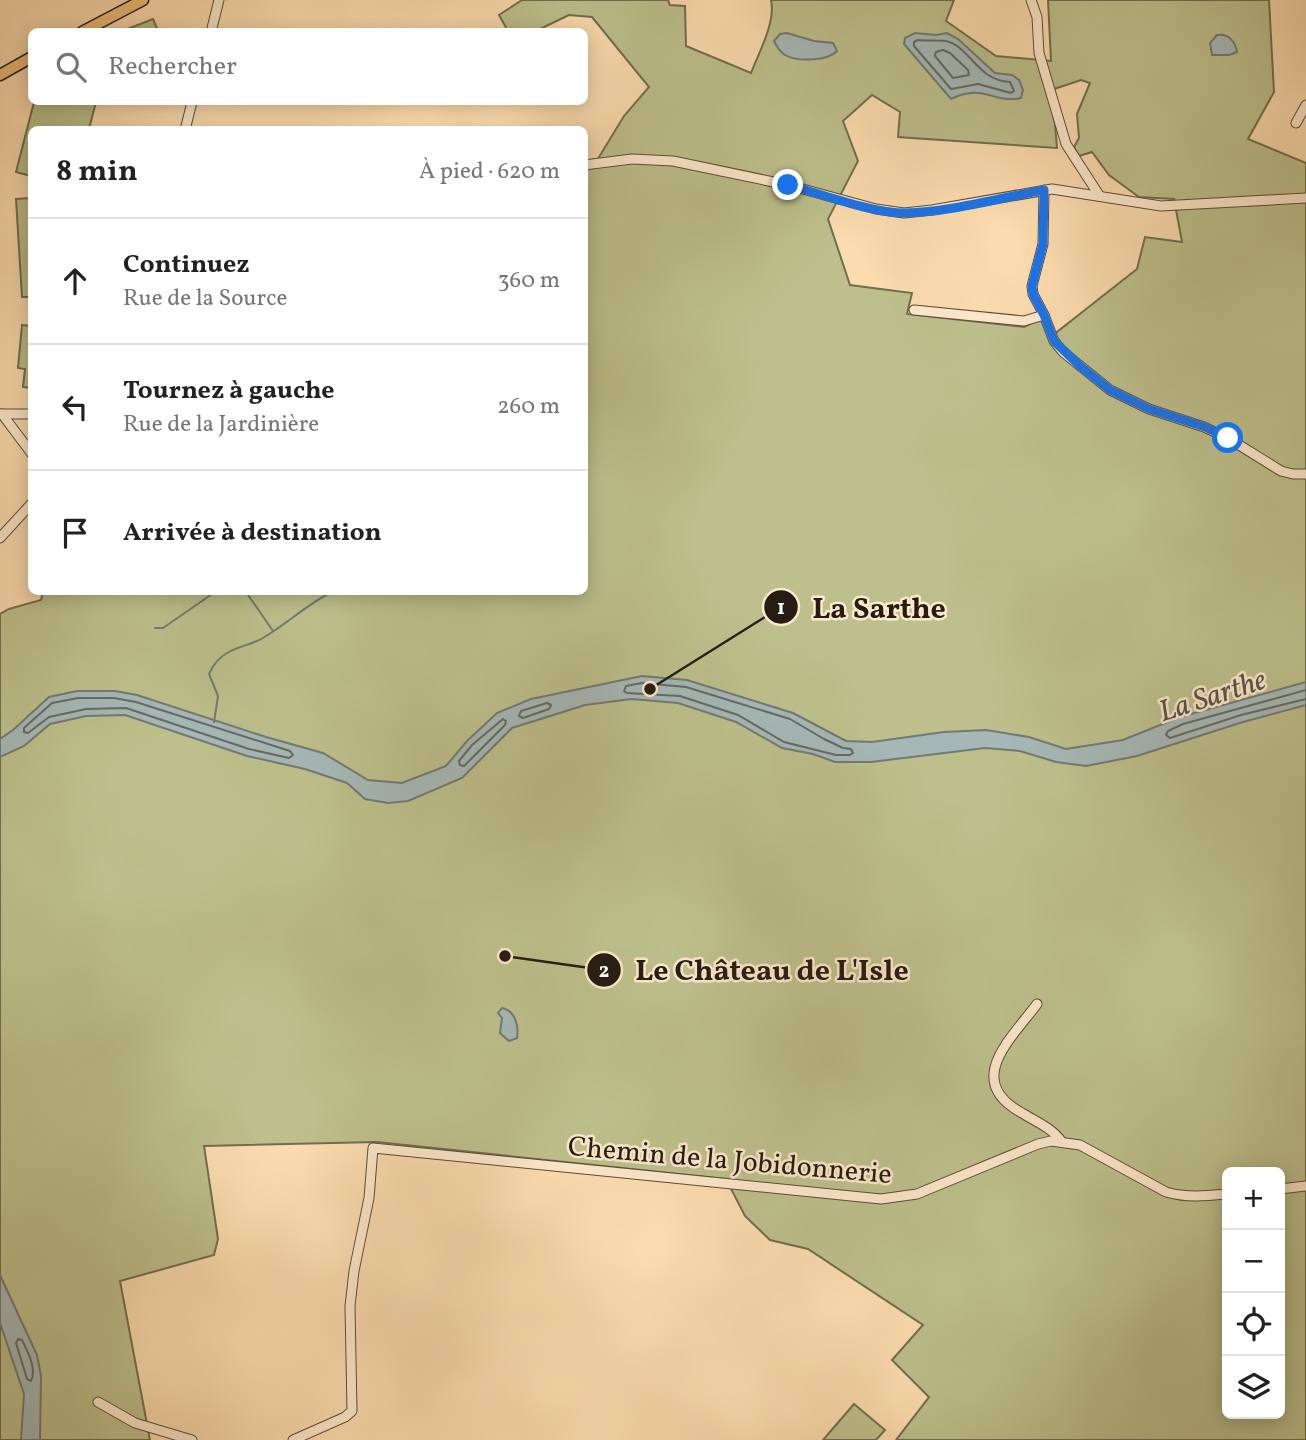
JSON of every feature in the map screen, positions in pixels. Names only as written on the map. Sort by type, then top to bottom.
[{"type":"main road","points":[[90,28],[143,0]]},
{"type":"main road","points":[[0,75],[28,59]]},
{"type":"street","points":[[212,28],[219,0]]},
{"type":"street","points":[[1031,0],[1037,17],[1040,52],[1066,144],[1099,195]]},
{"type":"street","points":[[186,126],[191,105]]},
{"type":"street","points":[[1296,123],[1306,105]]},
{"type":"street","points":[[588,164],[632,159],[673,162],[788,185],[876,209],[904,213],[1044,190],[1069,190],[1143,204],[1179,206],[1306,198]]},
{"type":"street","points":[[1044,190],[1043,244],[1032,286],[1054,341],[1063,352],[1110,390],[1149,409],[1205,427],[1281,471],[1306,474]]},
{"type":"street","points":[[914,310],[1024,321],[1044,315]]},
{"type":"street","points":[[1,414],[28,414]]},
{"type":"street","points":[[1,414],[28,449]]},
{"type":"street","points":[[0,538],[28,507]]},
{"type":"street","points":[[1037,1004],[996,1060],[993,1072],[995,1086],[1009,1106],[1056,1133],[1061,1141],[1080,1145],[1166,1192],[1179,1196],[1222,1194]]},
{"type":"street","name":"Chemin de la Jobidonnerie","points":[[293,1440],[345,1417],[352,1411],[351,1306],[354,1271],[369,1198],[373,1148],[881,1199],[917,1194],[1038,1144],[1061,1141]]},
{"type":"street","points":[[1285,1188],[1306,1186]]},
{"type":"street","points":[[98,1402],[135,1423],[192,1440]]},
{"type":"green space","points":[[522,0],[668,0],[670,5],[685,6],[686,46],[751,73],[769,27],[771,0],[954,0],[946,21],[996,56],[1051,61],[1048,0],[1269,0],[1274,92],[1248,139],[1306,163],[1306,1440],[896,1440],[929,1397],[892,1360],[923,1325],[808,1249],[770,1240],[745,1216],[726,1179],[377,1142],[204,1146],[218,1239],[214,1255],[120,1281],[150,1440],[0,1440],[0,614],[41,600],[42,595],[588,595],[588,165],[596,162],[624,116],[649,87],[592,17],[569,15],[542,28],[506,28],[499,15]],"holes":[[[1081,80],[1090,83],[1077,114],[1079,138],[1074,147],[1079,156],[1092,152],[1109,175],[1139,197],[1174,199],[1182,242],[1145,237],[1137,269],[1053,335],[1040,319],[1024,327],[907,314],[912,293],[850,285],[828,219],[858,161],[843,121],[872,95],[900,112],[898,137],[1057,148],[1048,91]]]},
{"type":"green space","points":[[153,19],[157,28],[130,28]]},
{"type":"green space","points":[[33,105],[95,105],[90,126],[28,126],[28,175],[16,172]]},
{"type":"green space","points":[[28,198],[28,297],[22,297],[16,199]]},
{"type":"green space","points":[[22,325],[28,326],[28,388],[23,387],[25,369],[18,368]]},
{"type":"green space","points":[[854,1404],[885,1430],[876,1440],[823,1440]]},
{"type":"water","points":[[787,33],[833,43],[837,51],[820,59],[790,57],[777,47],[774,41],[780,34]]},
{"type":"water","points":[[915,33],[947,33],[958,39],[995,73],[1012,75],[1019,80],[1023,90],[1021,98],[972,93],[951,99],[904,44],[905,38]]},
{"type":"water","points":[[1217,35],[1230,39],[1237,52],[1212,55],[1210,43]]},
{"type":"water","points":[[642,676],[687,680],[793,713],[846,741],[872,742],[944,732],[986,730],[1029,737],[1066,749],[1123,740],[1180,717],[1306,682],[1306,705],[1137,756],[1086,766],[1056,762],[1020,751],[985,748],[871,762],[835,762],[813,754],[782,748],[736,722],[678,703],[631,699],[585,705],[512,728],[462,778],[408,801],[388,803],[365,799],[347,783],[305,769],[247,756],[125,715],[86,716],[50,724],[24,746],[0,757],[0,739],[49,697],[77,691],[115,691],[137,695],[323,753],[368,780],[402,783],[446,766],[467,741],[497,713],[531,699]]},
{"type":"water","points":[[502,1008],[513,1015],[517,1024],[517,1038],[509,1041],[500,1033],[502,1018],[498,1013]]},
{"type":"water","points":[[0,1275],[37,1355],[41,1376],[40,1440],[21,1440],[24,1394],[0,1323]]},
{"type":"waterway","points":[[155,628],[163,628],[211,595]]},
{"type":"waterway","points":[[248,595],[273,631]]},
{"type":"waterway","points":[[214,722],[218,696],[209,674],[218,659],[263,638],[327,595]]},
{"type":"place","name":"La Sarthe","points":[[650,689]]},
{"type":"place","name":"Le Château de L'Isle","points":[[505,956]]},
{"type":"route","points":[[788,185],[876,209],[904,213],[1044,190],[1043,244],[1032,286],[1054,341],[1063,352],[1110,390],[1149,409],[1205,427],[1228,438]]}]
